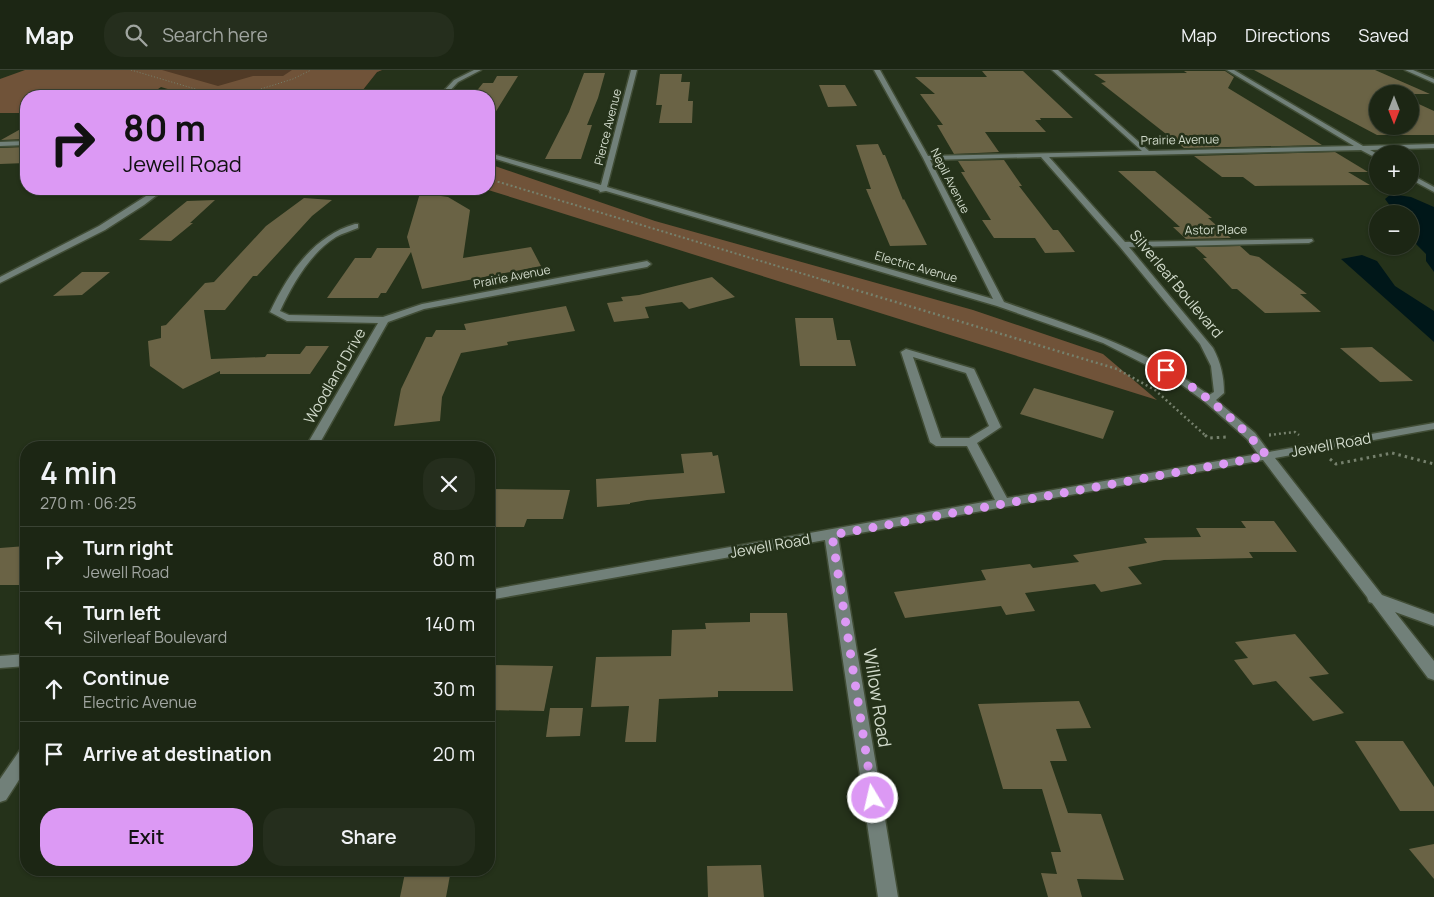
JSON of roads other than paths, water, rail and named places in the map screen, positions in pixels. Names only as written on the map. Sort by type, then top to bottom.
[{"type":"street","points":[[447,90],[453,83],[478,70]]},
{"type":"street","name":"Pierce Avenue","points":[[603,190],[634,70]]},
{"type":"street","name":"Nepil Avenue","points":[[877,70],[926,158],[1000,304]]},
{"type":"street","points":[[1054,70],[1148,153]]},
{"type":"street","points":[[1230,70],[1369,152]]},
{"type":"street","points":[[1408,70],[1434,82]]},
{"type":"street","points":[[0,144],[20,143]]},
{"type":"street","name":"Prairie Avenue","points":[[926,158],[1434,146]]},
{"type":"street","name":"Silverleaf Boulevard","points":[[1044,156],[1204,342],[1214,358],[1219,373],[1219,393],[1209,400]]},
{"type":"street","name":"Electric Avenue","points":[[495,157],[603,190],[1000,304],[1134,352],[1178,377],[1209,400]]},
{"type":"street","points":[[1419,181],[1434,190]]},
{"type":"street","points":[[0,280],[102,230],[153,195]]},
{"type":"street","name":"Prairie Avenue","points":[[355,226],[333,235],[320,245],[280,297],[275,312],[287,318],[384,320],[422,308],[647,264]]},
{"type":"street","name":"Astor Place","points":[[1122,245],[1310,241]]},
{"type":"street","name":"Woodland Drive","points":[[315,441],[384,320]]},
{"type":"street","points":[[906,352],[970,371],[995,427],[971,442],[936,442],[906,352]]},
{"type":"street","points":[[1209,400],[1251,436],[1374,598],[1434,673]]},
{"type":"street","name":"Jewell Road","points":[[495,594],[1434,426]]},
{"type":"street","points":[[971,442],[1003,503]]},
{"type":"street","name":"Willow Road","points":[[832,535],[888,897]]},
{"type":"street","points":[[1374,598],[1434,620]]},
{"type":"street","points":[[0,662],[20,660]]},
{"type":"street","points":[[0,794],[20,764]]}]
